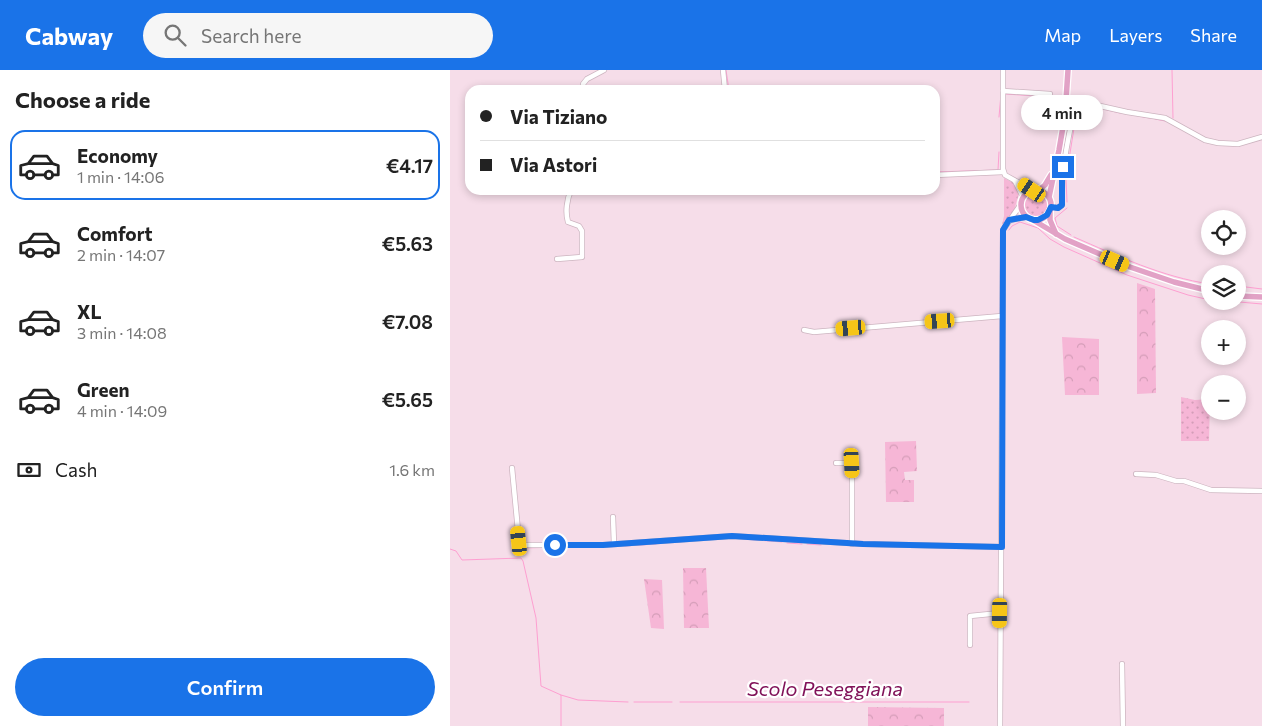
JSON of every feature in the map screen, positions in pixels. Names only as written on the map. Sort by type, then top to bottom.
[{"type":"main road","points":[[1056,234],[1050,220],[1049,197],[1065,115],[1068,70]]},
{"type":"main road","points":[[1040,190],[1056,164]]},
{"type":"main road","points":[[1049,197],[1040,190],[1032,190],[1022,201],[1021,208],[1026,217],[1056,234],[1151,276],[1201,289]]},
{"type":"main road","points":[[1034,220],[1043,218],[1050,209]]},
{"type":"main road","points":[[1246,296],[1262,297]]},
{"type":"street","points":[[583,85],[587,79],[604,70]]},
{"type":"street","points":[[723,70],[724,85]]},
{"type":"street","points":[[1003,70],[1004,172]]},
{"type":"street","points":[[1003,91],[1050,94]]},
{"type":"street","points":[[1050,209],[1058,208],[1062,205],[1063,167],[1077,104],[1087,103],[1165,118],[1206,140],[1218,143],[1238,144],[1262,136]]},
{"type":"street","points":[[940,175],[1004,172],[1032,190]]},
{"type":"street","points":[[1000,726],[1003,230],[1022,201],[1019,186],[1013,178]]},
{"type":"street","points":[[557,259],[582,256],[582,231],[579,226],[568,222],[566,216],[569,195]]},
{"type":"street","points":[[1009,220],[1026,217]]},
{"type":"street","points":[[804,330],[814,332],[1002,316]]},
{"type":"street","points":[[836,463],[852,463],[852,544]]},
{"type":"street","points":[[512,468],[519,541],[524,546],[614,544],[732,536],[852,544],[1002,547]]},
{"type":"street","points":[[1136,474],[1156,475],[1176,481],[1184,481],[1211,490],[1262,491]]},
{"type":"street","points":[[612,518],[614,544]]},
{"type":"street","points":[[970,645],[970,616],[1000,613]]},
{"type":"street","points":[[1122,664],[1123,726]]},
{"type":"green space","points":[[1004,178],[1014,183],[1019,193],[1014,211],[1002,225],[1004,216]]},
{"type":"green space","points":[[1035,191],[1045,195],[1049,205],[1045,215],[1035,219],[1025,215],[1021,205],[1025,195]]},
{"type":"green space","points":[[1137,283],[1155,289],[1156,393],[1137,394]]},
{"type":"green space","points":[[1062,337],[1099,339],[1099,395],[1065,395]]},
{"type":"green space","points":[[1181,397],[1201,400],[1201,420],[1210,420],[1209,441],[1181,441]]},
{"type":"green space","points":[[916,441],[917,471],[904,472],[905,480],[914,480],[914,502],[886,502],[885,442]]},
{"type":"green space","points":[[683,568],[706,568],[709,628],[684,628]]},
{"type":"green space","points":[[644,579],[662,580],[664,629],[651,628]]},
{"type":"green space","points":[[868,707],[944,708],[944,726],[868,726]]},
{"type":"waterway","points":[[726,70],[728,85]]},
{"type":"waterway","points":[[1172,70],[1173,118]]},
{"type":"waterway","points":[[999,117],[1001,94]]},
{"type":"waterway","points":[[1005,94],[1052,97]]},
{"type":"waterway","points":[[1057,110],[1058,101]]},
{"type":"waterway","points":[[1091,106],[1120,113]]},
{"type":"waterway","points":[[1078,116],[1083,117],[1098,108]]},
{"type":"waterway","points":[[1143,117],[1150,118]]},
{"type":"waterway","points":[[1155,119],[1165,121]]},
{"type":"waterway","points":[[1067,202],[1066,178],[1075,122]]},
{"type":"waterway","points":[[940,172],[998,170],[999,152]]},
{"type":"waterway","points":[[1067,208],[1055,218],[1057,226],[1071,235]]},
{"type":"waterway","points":[[1009,230],[1020,222],[1038,228],[1050,239],[1064,247],[1127,275],[1201,298]]},
{"type":"waterway","points":[[1074,237],[1157,271],[1201,282]]},
{"type":"waterway","points":[[1246,287],[1262,289]]},
{"type":"waterway","points":[[1246,303],[1262,304]]},
{"type":"waterway","points":[[743,539],[782,542]]},
{"type":"waterway","points":[[676,542],[689,541]]},
{"type":"waterway","points":[[787,543],[802,544]]},
{"type":"waterway","points":[[625,546],[656,544]]},
{"type":"waterway","points":[[807,544],[821,545]]},
{"type":"waterway","points":[[614,546],[621,546]]},
{"type":"waterway","points":[[523,548],[560,547]]},
{"type":"waterway","name":"Scolo Peseggiana","points":[[450,549],[456,551],[462,560],[521,558],[523,561],[536,618],[541,686],[561,695],[561,726]]},
{"type":"waterway","name":"Scolo Peseggiana","points":[[561,695],[578,700],[628,702]]},
{"type":"waterway","name":"Scolo Peseggiana","points":[[634,702],[672,702]]},
{"type":"waterway","name":"Scolo Peseggiana","points":[[680,702],[969,702]]},
{"type":"route","points":[[555,545],[603,545],[732,536],[863,544],[1002,547],[1003,230],[1009,220],[1026,217],[1038,220],[1047,215],[1051,207],[1058,208],[1062,205],[1063,167]]}]
